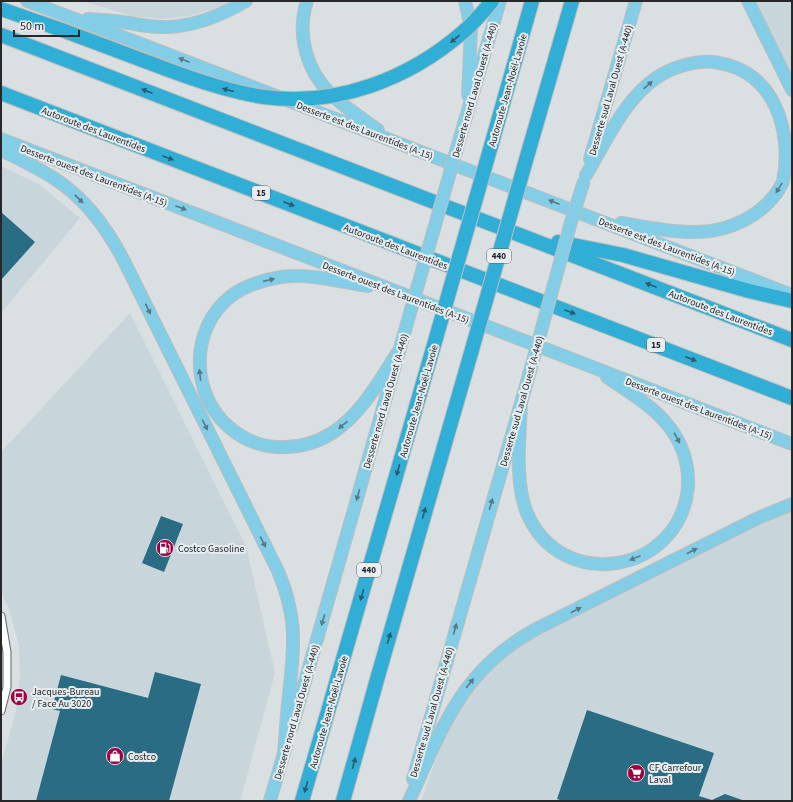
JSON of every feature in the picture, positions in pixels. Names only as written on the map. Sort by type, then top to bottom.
[{"type":"highway","points":[[1,10],[46,24],[203,83],[239,93],[266,98],[295,99],[322,98],[372,86],[412,68],[430,58],[464,31],[492,1]]},
{"type":"highway","name":"Autoroute Jean-Noël-Lavoie","points":[[302,801],[532,1]]},
{"type":"highway","name":"440","points":[[344,801],[378,676],[572,1]]},
{"type":"highway","name":"Autoroute des Laurentides","points":[[1,35],[792,340]]},
{"type":"highway","name":"Autoroute des Laurentides","points":[[1,93],[792,398]]},
{"type":"highway","points":[[523,236],[623,255],[749,291],[792,301]]},
{"type":"main road","name":"Desserte est des Laurentides (A-15)","points":[[27,1],[75,18],[604,221],[792,295]]},
{"type":"main road","points":[[75,18],[167,27],[190,24],[214,17],[227,12],[246,1]]},
{"type":"main road","points":[[307,1],[303,17],[303,40],[307,56],[316,75],[333,96],[390,139]]},
{"type":"main road","points":[[465,1],[470,20],[471,36],[467,115]]},
{"type":"main road","name":"Desserte nord Laval Ouest (A-440)","points":[[270,801],[500,1]]},
{"type":"main road","name":"Desserte sud Laval Ouest (A-440)","points":[[408,801],[571,222],[636,1]]},
{"type":"main road","points":[[748,1],[792,90]]},
{"type":"main road","points":[[585,178],[628,105],[648,84],[675,68],[696,62],[715,62],[745,71],[763,83],[770,90],[779,101],[784,112],[789,126],[791,139],[790,159],[787,172],[775,195],[754,215],[740,223],[698,232],[680,232],[604,221]]},
{"type":"main road","name":"Desserte ouest des Laurentides (A-15)","points":[[1,139],[792,444]]},
{"type":"main road","points":[[1,150],[49,175],[64,186],[90,210],[110,235],[278,571],[286,591],[290,607],[294,645],[284,753]]},
{"type":"main road","points":[[391,290],[301,276],[274,278],[249,286],[236,293],[224,303],[207,327],[203,336],[200,355],[201,380],[206,396],[214,410],[223,422],[235,432],[250,441],[266,446],[292,447],[309,444],[321,439],[336,431],[347,422],[360,407],[400,350]]},
{"type":"main road","points":[[521,402],[519,466],[522,493],[531,521],[543,538],[558,551],[567,556],[575,560],[592,564],[618,563],[631,560],[644,554],[661,543],[679,518],[686,499],[687,490],[688,472],[685,457],[676,436],[660,416],[591,366]]},
{"type":"main road","points":[[408,801],[448,715],[457,700],[474,678],[502,651],[523,636],[538,628],[765,515],[792,504]]},
{"type":"street","points":[[1,616],[7,652],[7,687],[1,711]]},
{"type":"shaded area","points":[[83,1],[230,1],[220,7],[189,16],[162,19],[131,16]]},
{"type":"shaded area","points":[[753,1],[792,1],[792,80]]},
{"type":"shaded area","points":[[1,166],[40,185],[80,218],[1,313]]},
{"type":"shaded area","points":[[130,313],[246,546],[275,673],[240,801],[1,801],[1,764],[16,711],[20,678],[19,646],[8,606],[1,592],[1,452]]},
{"type":"shaded area","points":[[792,508],[792,801],[421,801],[445,734],[472,687],[516,645]]},
{"type":"building","points":[[1,212],[35,242],[1,280]]},
{"type":"building","points":[[161,516],[183,524],[164,572],[142,563]]},
{"type":"building","name":"Costco","points":[[155,672],[201,684],[169,801],[36,801],[60,711],[52,709],[61,675],[148,698]]},
{"type":"building","name":"CF Carrefour Laval","points":[[587,710],[714,753],[699,796],[712,800],[725,794],[745,801],[563,801],[557,799]]},
{"type":"place","name":"Costco Gasoline","points":[[165,548]]},
{"type":"place","name":"Jacques-Bureau / Face Au 3020","points":[[19,697]]},
{"type":"place","name":"Costco","points":[[115,756]]},
{"type":"place","name":"CF Carrefour Laval","points":[[636,773]]}]
